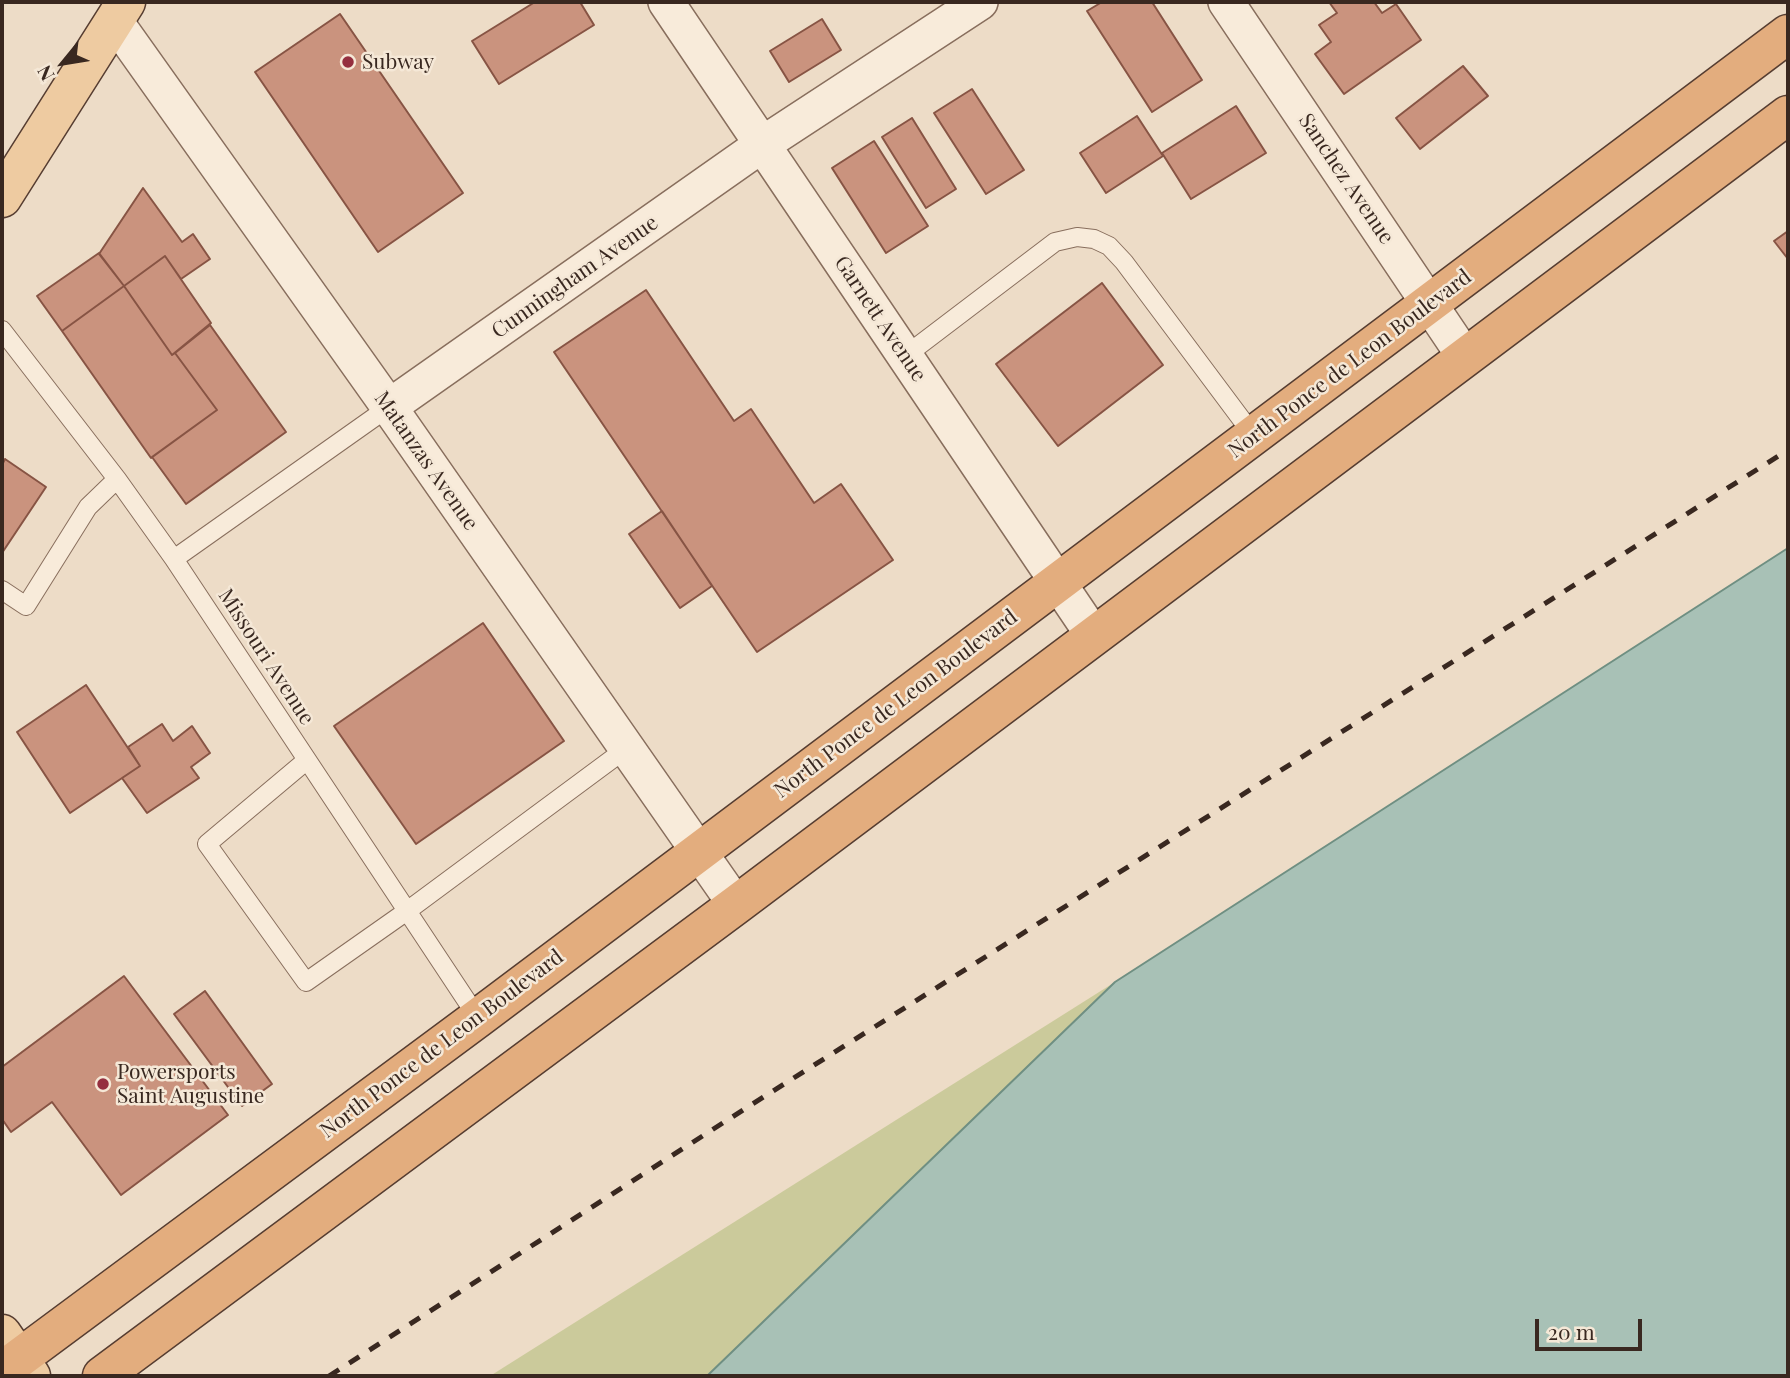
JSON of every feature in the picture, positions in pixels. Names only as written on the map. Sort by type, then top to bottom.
[{"type":"highway","name":"North Ponce de Leon Boulevard","points":[[13,1360],[478,1018],[1788,34]]},
{"type":"highway","points":[[102,1376],[736,905],[1788,115]]},
{"type":"main road","points":[[2,198],[120,11]]},
{"type":"street","name":"Garnett Avenue","points":[[666,2],[1094,636]]},
{"type":"street","name":"Cunningham Avenue","points":[[388,407],[762,144],[980,2]]},
{"type":"street","name":"Sanchez Avenue","points":[[1226,2],[1465,357]]},
{"type":"street","name":"Matanzas Avenue","points":[[120,11],[388,407],[736,905]]},
{"type":"lane","points":[[905,356],[1055,242],[1077,237],[1094,239],[1109,246],[1124,262],[1254,436]]},
{"type":"lane","name":"Missouri Avenue","points":[[2,330],[117,479],[174,559],[478,1018]]},
{"type":"lane","name":"Cunningham Avenue","points":[[174,559],[388,407]]},
{"type":"lane","points":[[2,590],[26,606],[88,507],[117,479]]},
{"type":"lane","points":[[307,760],[207,844],[306,982],[407,911],[627,748]]},
{"type":"green space","points":[[1115,982],[707,1376],[490,1376]]},
{"type":"shaded area","points":[[1788,548],[1788,1376],[707,1376],[1115,982]]},
{"type":"building","points":[[535,2],[580,2],[594,25],[499,84],[472,41]]},
{"type":"building","points":[[1102,2],[1152,2],[1202,80],[1152,112],[1087,11]]},
{"type":"building","points":[[1329,2],[1374,2],[1382,13],[1396,4],[1421,40],[1344,94],[1315,54],[1331,42],[1319,25],[1337,13]]},
{"type":"building","points":[[340,14],[463,193],[378,252],[255,72]]},
{"type":"building","points":[[822,19],[841,50],[789,82],[770,51]]},
{"type":"building","points":[[1463,66],[1488,96],[1420,149],[1396,118]]},
{"type":"building","points":[[972,89],[1024,170],[986,194],[934,113]]},
{"type":"building","points":[[1236,106],[1266,153],[1191,199],[1162,153]]},
{"type":"building","points":[[1137,116],[1163,156],[1106,193],[1080,153]]},
{"type":"building","points":[[912,118],[956,189],[926,208],[882,137]]},
{"type":"building","points":[[874,141],[928,226],[886,253],[832,168]]},
{"type":"building","points":[[143,188],[182,242],[193,234],[210,259],[181,279],[165,256],[124,286],[99,254]]},
{"type":"building","points":[[1788,231],[1788,259],[1774,241]]},
{"type":"building","points":[[99,253],[124,286],[62,331],[37,296]]},
{"type":"building","points":[[165,256],[211,323],[172,355],[124,286]]},
{"type":"building","points":[[1102,283],[1163,365],[1058,446],[996,364]]},
{"type":"building","points":[[124,286],[172,355],[175,353],[217,410],[151,458],[62,331]]},
{"type":"building","points":[[646,290],[734,421],[751,409],[814,503],[841,484],[893,560],[757,652],[554,352]]},
{"type":"building","points":[[210,325],[286,432],[186,504],[152,457],[217,410],[175,353]]},
{"type":"building","points":[[5,459],[46,487],[2,553],[2,465]]},
{"type":"building","points":[[662,511],[712,586],[680,608],[629,534]]},
{"type":"building","points":[[483,623],[564,741],[416,844],[334,726]]},
{"type":"building","points":[[86,685],[140,766],[70,813],[17,732]]},
{"type":"building","points":[[162,724],[173,741],[192,726],[210,753],[191,767],[199,778],[147,813],[122,778],[140,766],[128,747]]},
{"type":"building","name":"Powersports Saint Augustine","points":[[124,976],[228,1115],[121,1195],[52,1102],[11,1132],[2,1119],[2,1067]]},
{"type":"building","points":[[205,991],[272,1084],[242,1106],[174,1014]]},
{"type":"railway","points":[[329,1376],[743,1110],[1788,450]]},
{"type":"place","name":"Subway","points":[[348,62]]},
{"type":"place","name":"Powersports Saint Augustine","points":[[103,1084]]}]
